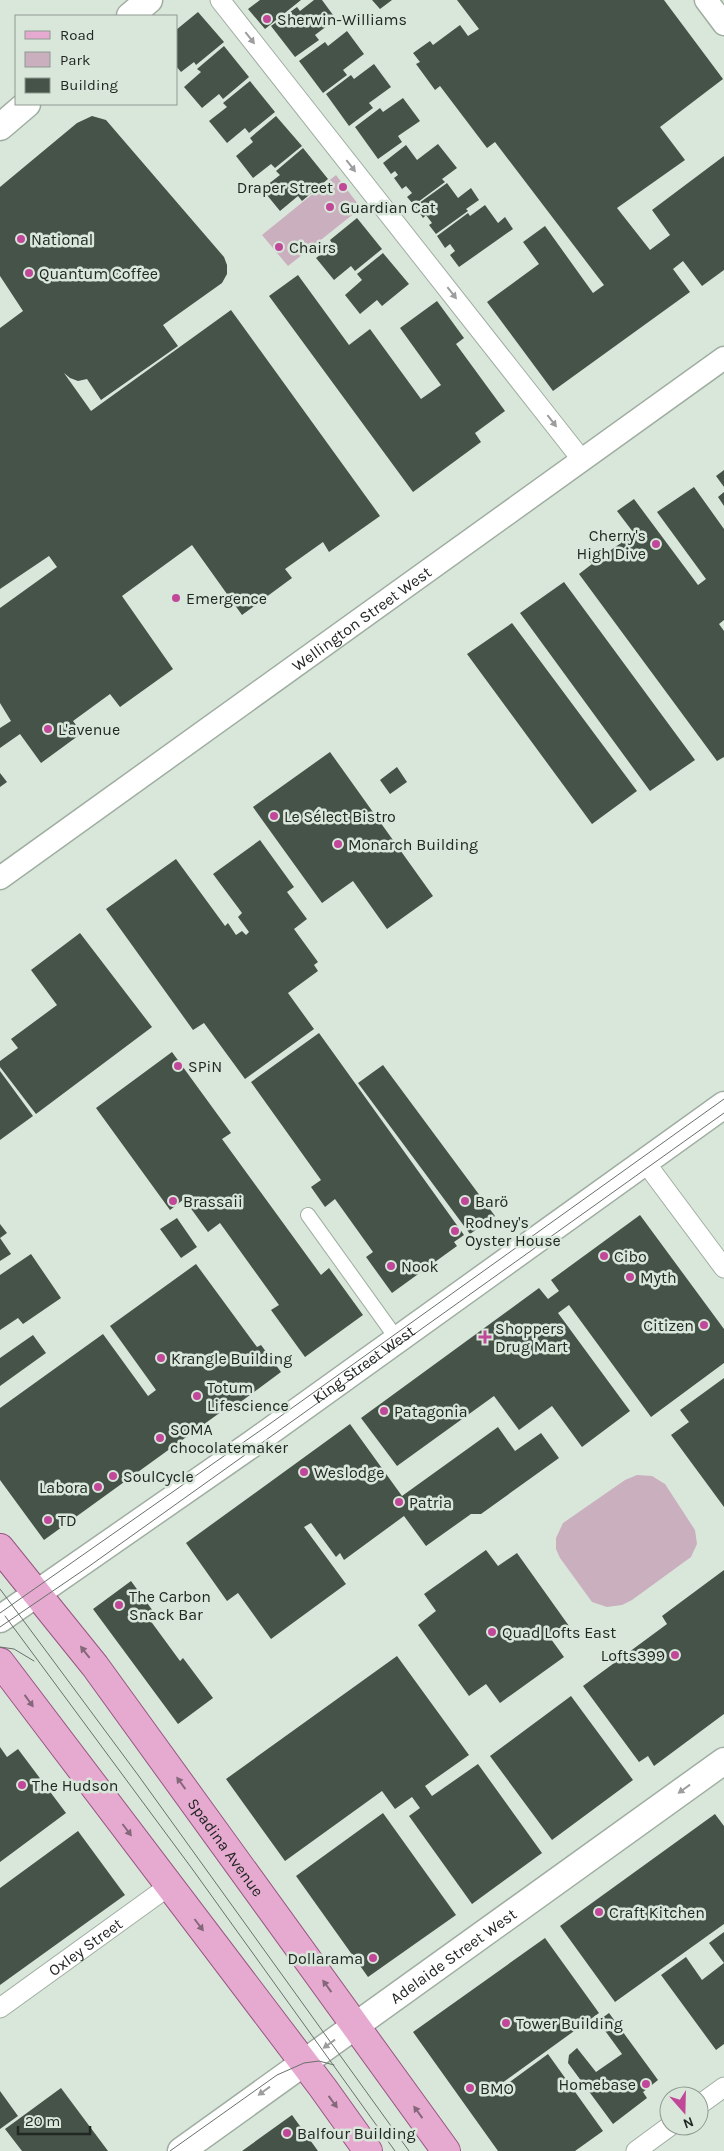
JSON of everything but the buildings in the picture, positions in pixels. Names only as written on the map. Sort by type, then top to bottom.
[{"type":"main road","points":[[131,15],[149,0]]},
{"type":"main road","points":[[0,127],[26,105]]},
{"type":"main road","name":"King Street West","points":[[0,1619],[397,1340],[724,1105]]},
{"type":"main road","name":"Spadina Avenue","points":[[0,1548],[95,1666],[141,1728],[446,2151]]},
{"type":"main road","points":[[0,1662],[304,2063],[368,2151]]},
{"type":"main road","name":"Adelaide Street West","points":[[182,2151],[724,1761]]},
{"type":"street","points":[[220,0],[582,460]]},
{"type":"street","points":[[706,0],[724,24]]},
{"type":"street","name":"Wellington Street West","points":[[0,878],[724,358]]},
{"type":"street","points":[[645,1162],[724,1268]]},
{"type":"street","points":[[308,1215],[397,1340]]},
{"type":"street","name":"Oxley Street","points":[[0,2008],[169,1886]]},
{"type":"street","points":[[709,2098],[724,2087]]},
{"type":"street","points":[[636,2151],[659,2134]]},
{"type":"green space","points":[[336,175],[361,208],[288,266],[262,235]]},
{"type":"green space","points":[[637,1475],[652,1476],[665,1484],[695,1530],[697,1544],[691,1557],[632,1600],[622,1605],[607,1607],[592,1602],[560,1558],[556,1549],[556,1538],[563,1523],[625,1480]]},
{"type":"tram line","points":[[0,1613],[271,1423],[724,1099]]},
{"type":"tram line","points":[[0,1627],[88,1567],[724,1113]]},
{"type":"tram line","points":[[0,1589],[138,1775],[409,2151]]},
{"type":"tram line","points":[[5,1616],[193,1870],[395,2151]]},
{"type":"tram line","points":[[0,1647],[14,1649],[34,1661]]},
{"type":"tram line","points":[[170,2151],[277,2075],[304,2063],[319,2061],[334,2065]]},
{"type":"place","name":"Sherwin-Williams","points":[[267,19]]},
{"type":"place","name":"Draper Street","points":[[343,187]]},
{"type":"place","name":"Guardian Cat","points":[[330,207]]},
{"type":"place","name":"National","points":[[21,239]]},
{"type":"place","name":"Chairs","points":[[279,247]]},
{"type":"place","name":"Quantum Coffee","points":[[29,273]]},
{"type":"place","name":"Cherry's High Dive","points":[[656,544]]},
{"type":"place","name":"Emergence","points":[[176,598]]},
{"type":"place","name":"L'avenue","points":[[48,729]]},
{"type":"place","name":"Le Sélect Bistro","points":[[274,816]]},
{"type":"place","name":"Monarch Building","points":[[338,844]]},
{"type":"place","name":"SPiN","points":[[178,1066]]},
{"type":"place","name":"Brassaii","points":[[173,1201]]},
{"type":"place","name":"Barö","points":[[465,1201]]},
{"type":"place","name":"Rodney's Oyster House","points":[[455,1231]]},
{"type":"place","name":"Cibo","points":[[604,1256]]},
{"type":"place","name":"Nook","points":[[391,1266]]},
{"type":"place","name":"Myth","points":[[630,1277]]},
{"type":"place","name":"Citizen","points":[[704,1325]]},
{"type":"place","name":"Shoppers Drug Mart","points":[[485,1337]]},
{"type":"place","name":"Krangle Building","points":[[161,1358]]},
{"type":"place","name":"Totum Lifescience","points":[[197,1396]]},
{"type":"place","name":"Patagonia","points":[[384,1411]]},
{"type":"place","name":"SOMA chocolatemaker","points":[[160,1438]]},
{"type":"place","name":"Weslodge","points":[[304,1472]]},
{"type":"place","name":"SoulCycle","points":[[113,1476]]},
{"type":"place","name":"Labora","points":[[98,1487]]},
{"type":"place","name":"Patria","points":[[399,1502]]},
{"type":"place","name":"TD","points":[[48,1520]]},
{"type":"place","name":"The Carbon Snack Bar","points":[[119,1605]]},
{"type":"place","name":"Quad Lofts East","points":[[492,1632]]},
{"type":"place","name":"Lofts399","points":[[675,1655]]},
{"type":"place","name":"The Hudson","points":[[22,1785]]},
{"type":"place","name":"Craft Kitchen","points":[[599,1912]]},
{"type":"place","name":"Dollarama","points":[[373,1958]]},
{"type":"place","name":"Tower Building","points":[[506,2023]]},
{"type":"place","name":"Homebase","points":[[646,2084]]},
{"type":"place","name":"BMO","points":[[470,2088]]},
{"type":"place","name":"Balfour Building","points":[[287,2133]]}]
